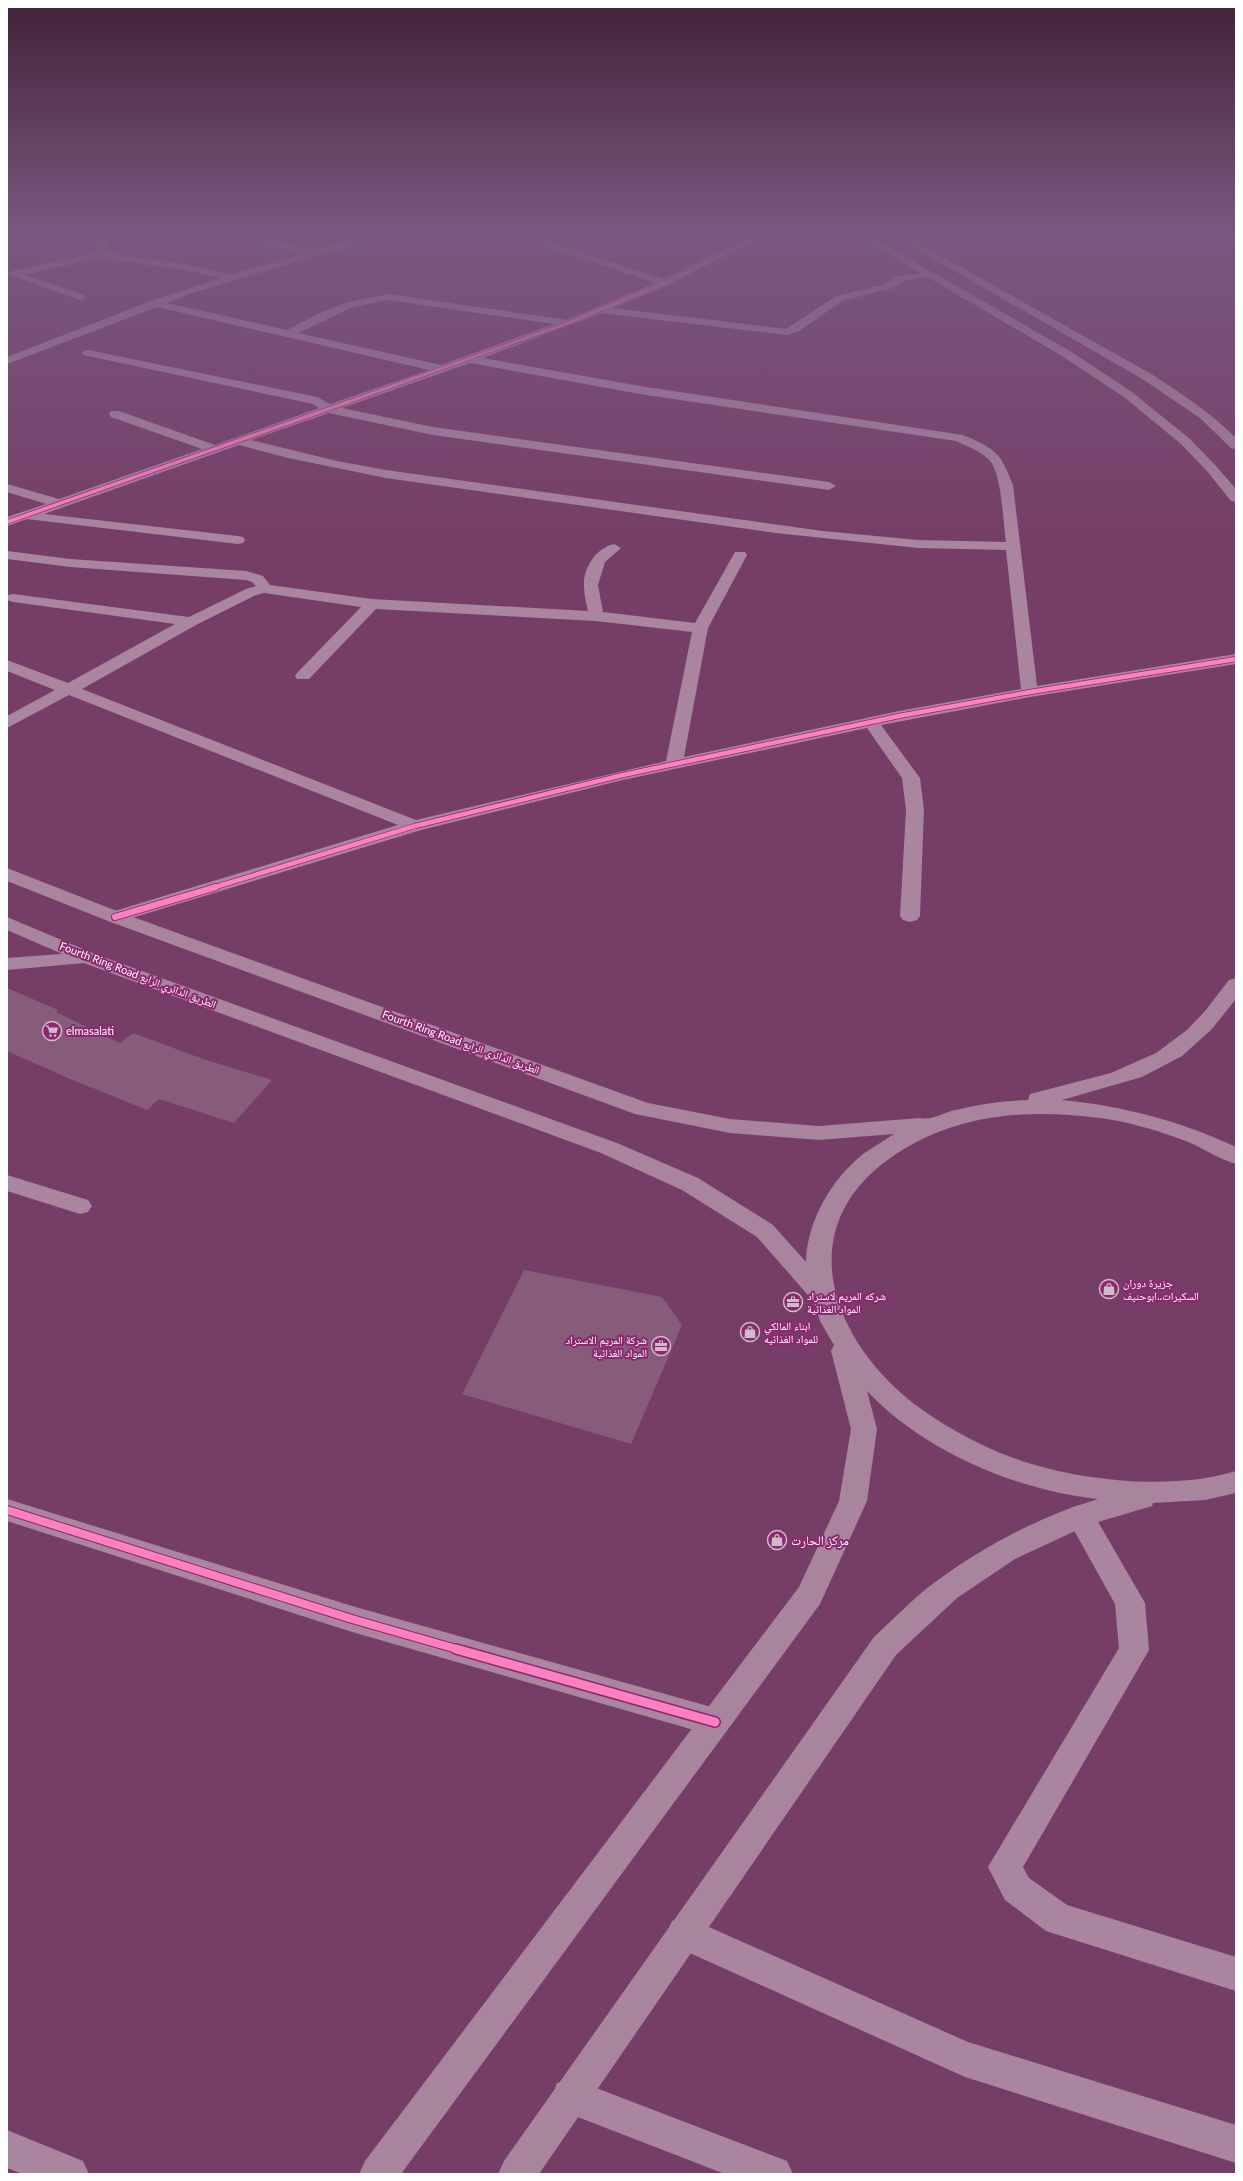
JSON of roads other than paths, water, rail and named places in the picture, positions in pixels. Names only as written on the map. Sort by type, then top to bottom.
[{"type":"main road","points":[[1032,333],[1076,358],[1153,413],[1188,444],[1236,498]]},
{"type":"main road","points":[[1072,333],[1150,378],[1191,407],[1236,444]]},
{"type":"main road","name":"Fourth Ring Road الطريق الدائري الرابع","points":[[7,874],[115,917],[643,1109],[730,1126],[819,1133],[931,1124]]},
{"type":"main road","name":"Fourth Ring Road الطريق الدائري الرابع","points":[[7,923],[88,958],[609,1148],[690,1184],[765,1231],[822,1296]]},
{"type":"main road","points":[[1006,1108],[1125,1075],[1163,1059],[1190,1039],[1226,999],[1236,984]]},
{"type":"main road","points":[[378,2174],[810,1594],[853,1502],[864,1429],[842,1342],[822,1296],[819,1252],[830,1210],[853,1175],[888,1146],[931,1124],[967,1114],[1006,1108],[1059,1106],[1112,1112],[1166,1125],[1217,1146],[1236,1156]]},
{"type":"main road","points":[[842,1342],[879,1390],[928,1428],[1001,1466],[1077,1487],[1154,1494]]},
{"type":"main road","points":[[517,2174],[885,1646],[954,1585],[1005,1552],[1080,1516],[1154,1494],[1221,1487],[1236,1482]]},
{"type":"street","points":[[7,361],[79,333]]},
{"type":"street","points":[[283,333],[442,369]]},
{"type":"street","points":[[7,522],[212,448],[239,441],[541,333]]},
{"type":"street","points":[[88,354],[317,401],[329,409],[434,431],[829,486]]},
{"type":"street","points":[[469,359],[640,390],[959,438],[982,448],[997,461],[1006,484],[1030,692]]},
{"type":"street","points":[[114,414],[212,448]]},
{"type":"street","points":[[239,441],[292,456],[373,473],[843,537],[974,547],[1013,546]]},
{"type":"street","points":[[7,488],[58,503]]},
{"type":"street","points":[[27,515],[238,540]]},
{"type":"street","points":[[596,616],[591,585],[598,560],[614,548]]},
{"type":"street","points":[[7,555],[70,563],[238,575],[258,579],[262,582],[264,589]]},
{"type":"street","points":[[674,764],[700,628],[740,555]]},
{"type":"street","points":[[7,723],[191,622],[251,592],[264,589],[372,604],[596,616],[700,628]]},
{"type":"street","points":[[13,598],[191,622]]},
{"type":"street","points":[[303,676],[372,604]]},
{"type":"street","points":[[115,917],[415,826],[674,764],[871,722],[1030,692],[1236,659]]},
{"type":"street","points":[[7,665],[415,826]]},
{"type":"street","points":[[871,722],[911,778],[915,810],[910,916]]},
{"type":"street","points":[[7,964],[88,958]]},
{"type":"street","points":[[7,1183],[80,1206]]},
{"type":"street","points":[[7,1510],[352,1619],[715,1722]]},
{"type":"street","points":[[1080,1516],[1130,1603],[1134,1650],[1005,1867],[1017,1889],[1058,1919],[1236,1974]]},
{"type":"street","points":[[684,1933],[965,2059],[1236,2144]]},
{"type":"street","points":[[570,2096],[774,2174]]},
{"type":"street","points":[[7,2149],[70,2174]]},
{"type":"place","name":"elmasalati","points":[[52,1031]]},
{"type":"place","name":"جزيرة دوران السكيرات..ابوحنيف","points":[[1109,1289]]},
{"type":"place","name":"شركه المريم لاستراد المواد الغذائية","points":[[793,1302]]},
{"type":"place","name":"ابناء المالكي للمواد الغذائيه","points":[[750,1332]]},
{"type":"place","name":"شركة المريم الاستراد المواد الغذائية","points":[[661,1346]]},
{"type":"place","name":"مركز الحارت","points":[[777,1540]]}]
